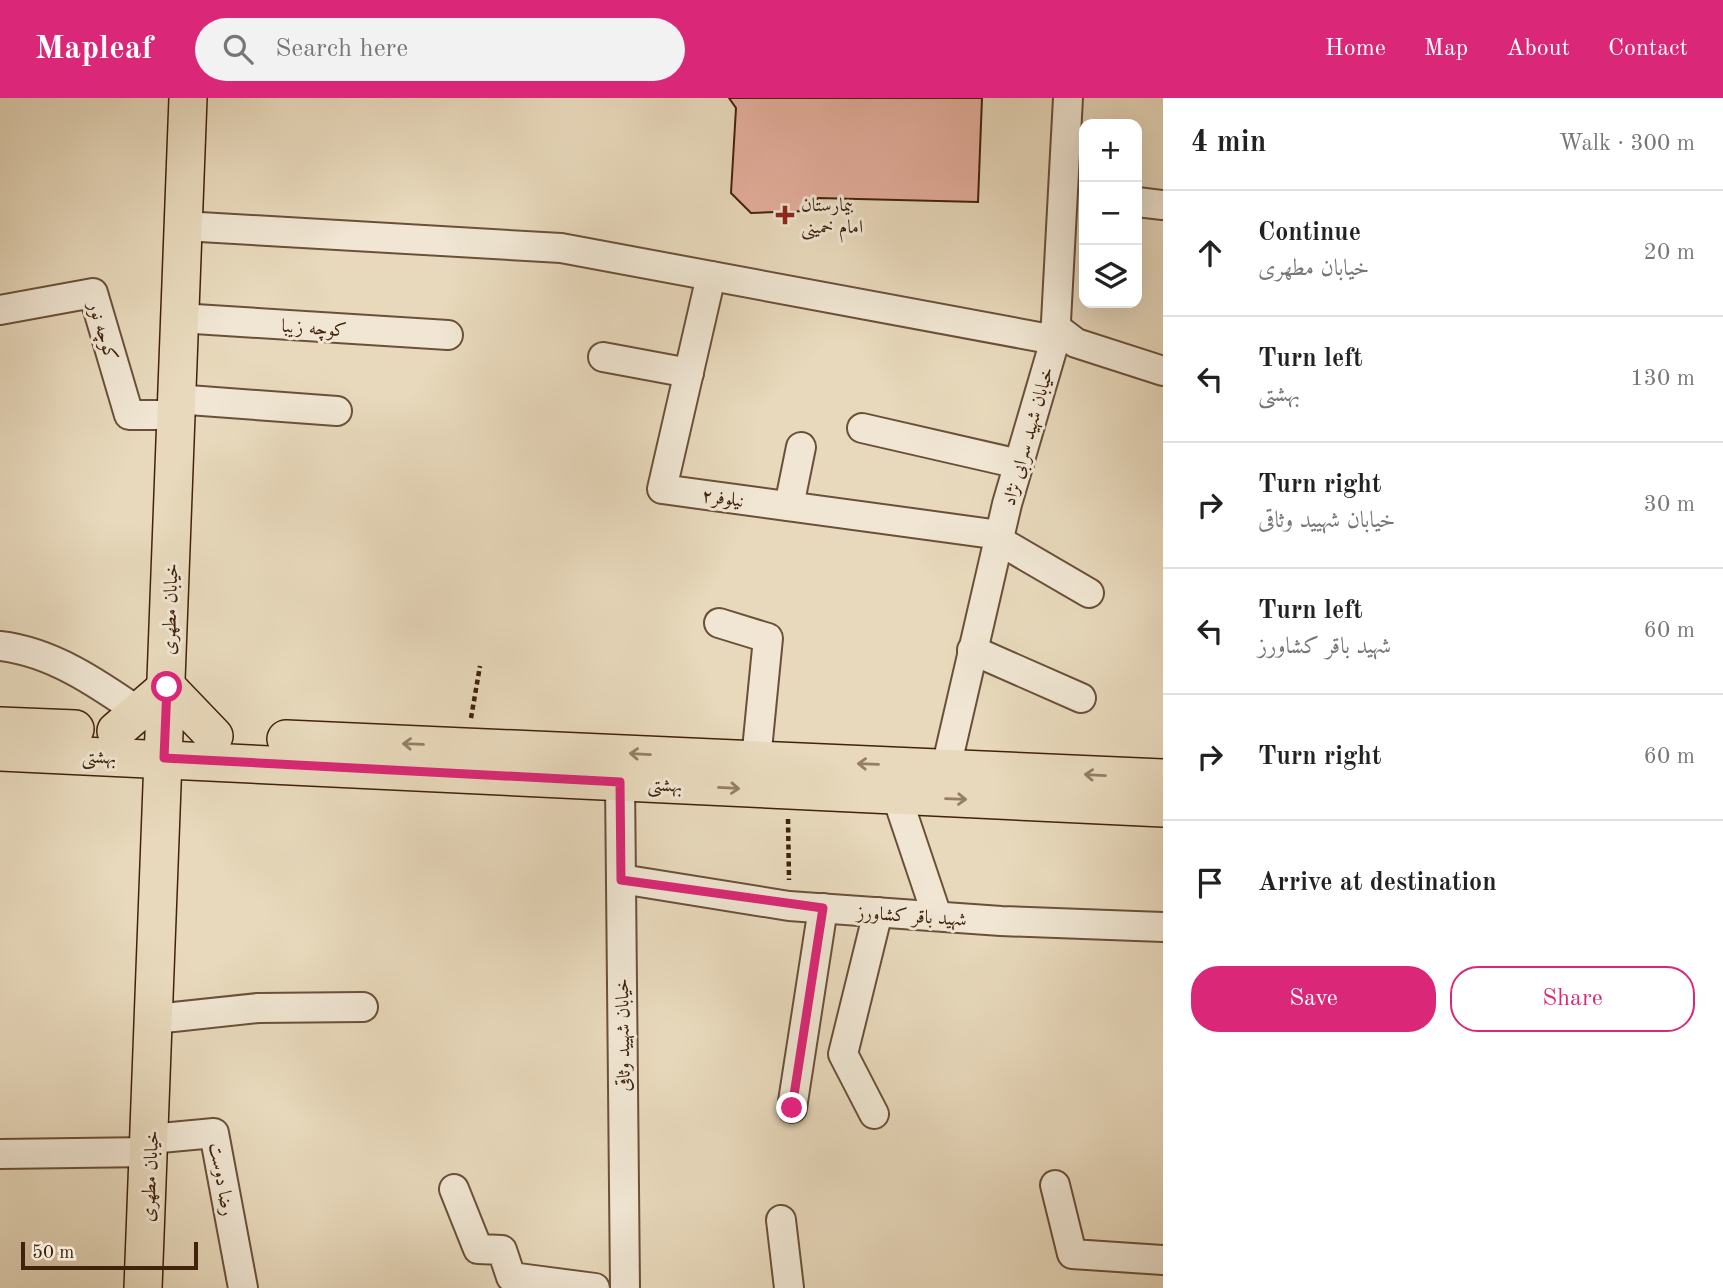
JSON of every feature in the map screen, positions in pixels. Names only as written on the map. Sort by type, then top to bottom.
[{"type":"main road","name":"خیابان مطهری","points":[[143,1288],[163,800],[140,738],[167,687],[188,98]]},
{"type":"main road","points":[[140,738],[163,800],[213,748],[167,687]]},
{"type":"main road","name":"بهشتی","points":[[0,726],[140,738],[213,748],[620,782],[1163,808]]},
{"type":"main road","name":"بهشتی","points":[[0,752],[140,738]]},
{"type":"main road","name":"بهشتی","points":[[213,748],[466,747],[1163,778]]},
{"type":"street","name":"خیابان شهید سرابی نژاد","points":[[946,768],[999,538],[1055,333],[1073,196],[1068,98]]},
{"type":"street","points":[[1142,203],[1163,205]]},
{"type":"street","points":[[183,226],[561,248],[710,276],[1055,333],[1076,343],[1163,371]]},
{"type":"street","name":"نیلوفر۲","points":[[710,276],[662,489],[999,538]]},
{"type":"street","name":"کوچه نور","points":[[0,310],[93,293],[129,415],[175,407]]},
{"type":"street","name":"کوچه زیبا","points":[[179,318],[448,335]]},
{"type":"street","points":[[603,356],[689,373]]},
{"type":"street","points":[[175,407],[337,411]]},
{"type":"street","points":[[862,428],[1018,464]]},
{"type":"street","points":[[789,506],[801,447]]},
{"type":"street","points":[[999,538],[1089,593]]},
{"type":"street","points":[[719,623],[768,638],[756,760]]},
{"type":"street","points":[[0,646],[53,661],[93,681],[140,738]]},
{"type":"street","points":[[972,650],[1082,698]]},
{"type":"street","name":"خیابان شهیید وثاقی","points":[[620,782],[625,1288]]},
{"type":"street","points":[[897,797],[937,916]]},
{"type":"street","name":"شهید باقر کشاورز","points":[[621,880],[789,906],[1163,927]]},
{"type":"street","points":[[792,1108],[823,908]]},
{"type":"street","points":[[874,1114],[843,1054],[878,912]]},
{"type":"street","points":[[155,1020],[258,1008],[363,1007]]},
{"type":"street","name":"رضا دوست","points":[[150,1146],[214,1133],[243,1288]]},
{"type":"street","points":[[0,1154],[150,1146]]},
{"type":"street","points":[[1055,1185],[1072,1254],[1163,1260]]},
{"type":"street","points":[[454,1189],[478,1249],[502,1250],[511,1277],[595,1288]]},
{"type":"street","points":[[781,1220],[789,1288]]},
{"type":"path","points":[[466,747],[480,666]]},
{"type":"path","points":[[788,791],[789,906]]},
{"type":"building","points":[[729,98],[982,98],[978,202],[818,198],[804,211],[751,213],[731,193],[736,108]]},
{"type":"place","name":"بیمارستان امام خمینی","points":[[785,215]]},
{"type":"route","points":[[167,687],[164,758],[620,782],[621,880],[789,906],[823,908],[792,1108]]}]
